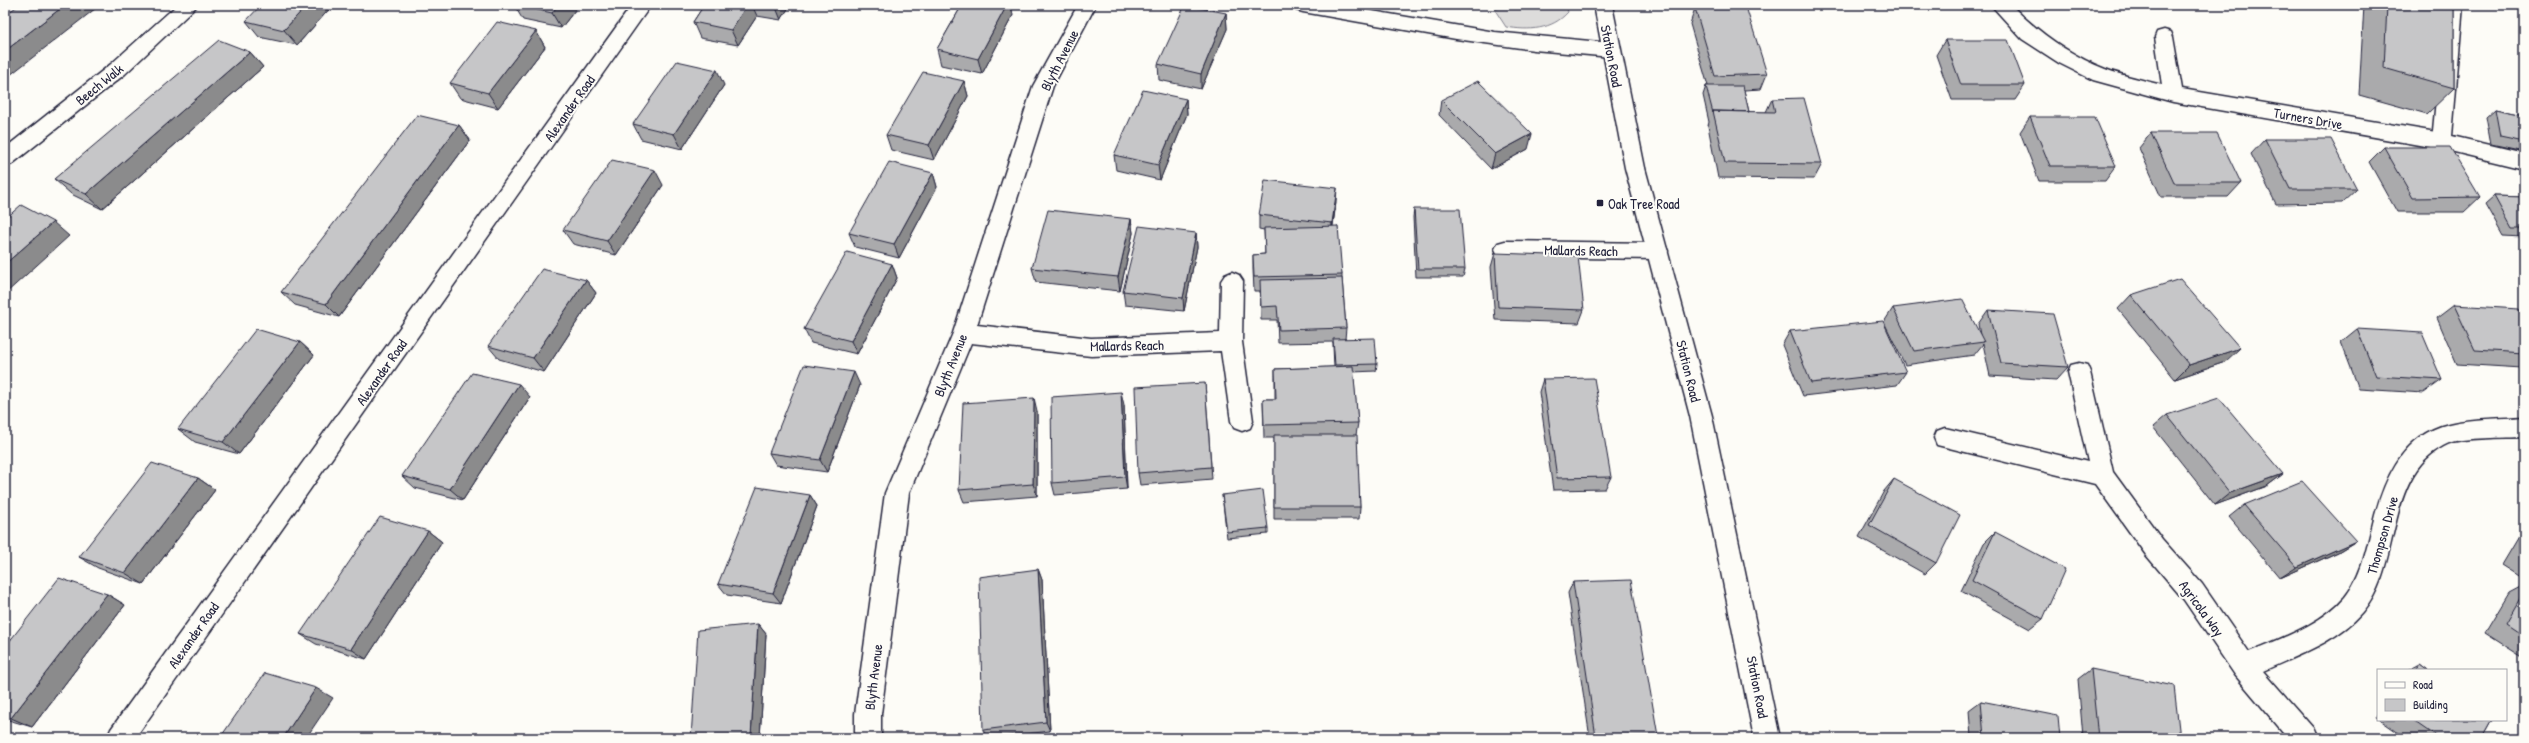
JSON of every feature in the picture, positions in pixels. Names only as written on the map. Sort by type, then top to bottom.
[{"type":"street","name":"Beech Walk","points":[[5,159],[118,69],[189,5]]},
{"type":"street","name":"Alexander Road","points":[[120,738],[642,5]]},
{"type":"street","name":"Blyth Avenue","points":[[868,738],[868,714],[898,493],[964,333],[1043,86],[1087,5]]},
{"type":"street","points":[[1303,5],[1403,25],[1573,48],[1611,50]]},
{"type":"street","name":"Station Road","points":[[1603,5],[1635,168],[1701,416],[1732,556],[1767,738]]},
{"type":"street","name":"Turners Drive","points":[[2000,5],[2029,34],[2066,58],[2100,75],[2173,95],[2442,141],[2524,161]]},
{"type":"street","points":[[2442,141],[2454,5]]},
{"type":"street","points":[[2164,36],[2173,95]]},
{"type":"street","name":"Mallards Reach","points":[[1505,249],[1658,251]]},
{"type":"street","points":[[1232,281],[1231,342],[1242,421]]},
{"type":"street","name":"Mallards Reach","points":[[964,333],[1091,347],[1231,342]]},
{"type":"street","name":"Agricola Way","points":[[2079,372],[2102,476],[2154,547],[2193,592],[2244,667],[2305,738]]},
{"type":"street","name":"Thompson Drive","points":[[2244,667],[2331,626],[2353,605],[2369,582],[2386,513],[2402,469],[2416,454],[2443,435],[2524,426]]},
{"type":"street","points":[[1945,438],[2102,476]]},
{"type":"shaded area","points":[[1505,5],[1566,5],[1568,12],[1562,18],[1547,26],[1523,29],[1506,27],[1495,10]]},
{"type":"building","points":[[19,5],[65,5],[5,51],[5,15]]},
{"type":"building","points":[[261,5],[307,5],[284,30],[246,21]]},
{"type":"building","points":[[516,5],[558,5],[552,13]]},
{"type":"building","points":[[704,5],[747,5],[731,30],[693,22]]},
{"type":"building","points":[[962,5],[1007,5],[978,59],[937,49]]},
{"type":"building","points":[[1185,5],[1226,13],[1201,74],[1158,64]]},
{"type":"building","points":[[2387,5],[2454,5],[2454,88],[2384,68]]},
{"type":"building","points":[[1746,7],[1767,74],[1715,76],[1695,8]]},
{"type":"building","points":[[497,22],[536,31],[488,93],[450,83]]},
{"type":"building","points":[[219,40],[250,52],[86,194],[54,179]]},
{"type":"building","points":[[1945,40],[2008,40],[2025,85],[1961,85]]},
{"type":"building","points":[[677,61],[717,70],[674,134],[633,124]]},
{"type":"building","points":[[923,72],[964,81],[929,145],[886,135]]},
{"type":"building","points":[[1478,81],[1532,134],[1495,154],[1441,100]]},
{"type":"building","points":[[1706,86],[1743,86],[1749,112],[1713,111],[1713,113]]},
{"type":"building","points":[[1143,90],[1186,99],[1158,165],[1114,155]]},
{"type":"building","points":[[1804,98],[1822,164],[1725,163],[1713,111],[1775,112],[1772,99]]},
{"type":"building","points":[[2495,109],[2524,115],[2524,141],[2500,136]]},
{"type":"building","points":[[417,115],[459,125],[326,304],[281,292]]},
{"type":"building","points":[[2030,117],[2095,117],[2116,166],[2050,166]]},
{"type":"building","points":[[2151,133],[2217,133],[2241,183],[2174,183]]},
{"type":"building","points":[[2265,139],[2331,139],[2357,189],[2290,189]]},
{"type":"building","points":[[2384,147],[2450,147],[2480,197],[2413,198]]},
{"type":"building","points":[[612,160],[655,170],[607,241],[563,230]]},
{"type":"building","points":[[889,162],[933,173],[894,244],[849,233]]},
{"type":"building","points":[[1265,180],[1337,188],[1332,223],[1259,215]]},
{"type":"building","points":[[2494,196],[2524,197],[2524,229],[2512,229]]},
{"type":"building","points":[[21,205],[53,222],[5,264],[5,219]]},
{"type":"building","points":[[1414,209],[1460,209],[1465,269],[1418,269]]},
{"type":"building","points":[[1048,210],[1131,219],[1118,277],[1032,268]]},
{"type":"building","points":[[1139,226],[1196,233],[1183,298],[1123,291]]},
{"type":"building","points":[[1338,226],[1342,275],[1254,277],[1253,255],[1265,254],[1264,228]]},
{"type":"building","points":[[847,252],[892,264],[851,341],[804,329]]},
{"type":"building","points":[[1495,253],[1578,256],[1584,310],[1498,307]]},
{"type":"building","points":[[542,269],[586,280],[533,358],[488,346]]},
{"type":"building","points":[[1342,278],[1346,328],[1279,330],[1277,306],[1261,307],[1260,280]]},
{"type":"building","points":[[2180,279],[2240,348],[2189,365],[2131,295]]},
{"type":"building","points":[[1962,299],[1984,342],[1914,351],[1893,308]]},
{"type":"building","points":[[2454,305],[2519,309],[2524,320],[2524,353],[2475,350]]},
{"type":"building","points":[[1988,310],[2053,314],[2068,367],[2001,363]]},
{"type":"building","points":[[1883,321],[1906,372],[1811,383],[1790,331]]},
{"type":"building","points":[[256,329],[300,342],[223,442],[178,429]]},
{"type":"building","points":[[2357,329],[2422,333],[2442,380],[2376,376]]},
{"type":"building","points":[[1375,338],[1377,364],[1335,365],[1333,339]]},
{"type":"building","points":[[804,365],[854,372],[820,460],[769,453]]},
{"type":"building","points":[[1353,366],[1358,423],[1264,425],[1263,399],[1276,399],[1275,369]]},
{"type":"building","points":[[472,373],[519,384],[450,489],[402,476]]},
{"type":"building","points":[[1594,378],[1611,477],[1557,478],[1543,379]]},
{"type":"building","points":[[1205,383],[1211,467],[1138,473],[1135,387]]},
{"type":"building","points":[[1121,392],[1125,477],[1052,483],[1051,397]]},
{"type":"building","points":[[1034,398],[1033,484],[959,490],[963,403]]},
{"type":"building","points":[[2219,398],[2283,474],[2230,493],[2167,415]]},
{"type":"building","points":[[1274,435],[1357,435],[1360,507],[1274,507]]},
{"type":"building","points":[[152,463],[198,478],[125,573],[79,557]]},
{"type":"building","points":[[1894,479],[1960,515],[1936,563],[1869,525]]},
{"type":"building","points":[[2302,481],[2356,541],[2297,567],[2244,505]]},
{"type":"building","points":[[757,487],[810,495],[773,593],[718,584]]},
{"type":"building","points":[[1263,490],[1268,528],[1227,532],[1222,495]]},
{"type":"building","points":[[380,517],[428,531],[351,649],[300,634]]},
{"type":"building","points":[[1995,532],[2065,569],[2043,619],[1972,580]]},
{"type":"building","points":[[1038,569],[1046,722],[983,730],[979,577]]},
{"type":"building","points":[[59,578],[107,594],[11,718],[5,716],[5,647]]},
{"type":"building","points":[[1631,580],[1658,736],[1596,737],[1573,582]]},
{"type":"building","points":[[2524,591],[2524,635],[2506,623]]},
{"type":"building","points":[[758,624],[751,736],[691,738],[698,630]]},
{"type":"building","points":[[2421,664],[2428,669],[2418,669]]},
{"type":"building","points":[[2091,669],[2174,686],[2180,738],[2098,738]]},
{"type":"building","points":[[265,673],[316,688],[283,738],[220,738]]},
{"type":"building","points":[[1981,701],[2058,716],[2060,738],[1984,738]]},
{"type":"building","points":[[2414,721],[2491,721],[2482,738],[2439,738]]},
{"type":"place","name":"Oak Tree Road","points":[[1600,203]]}]
